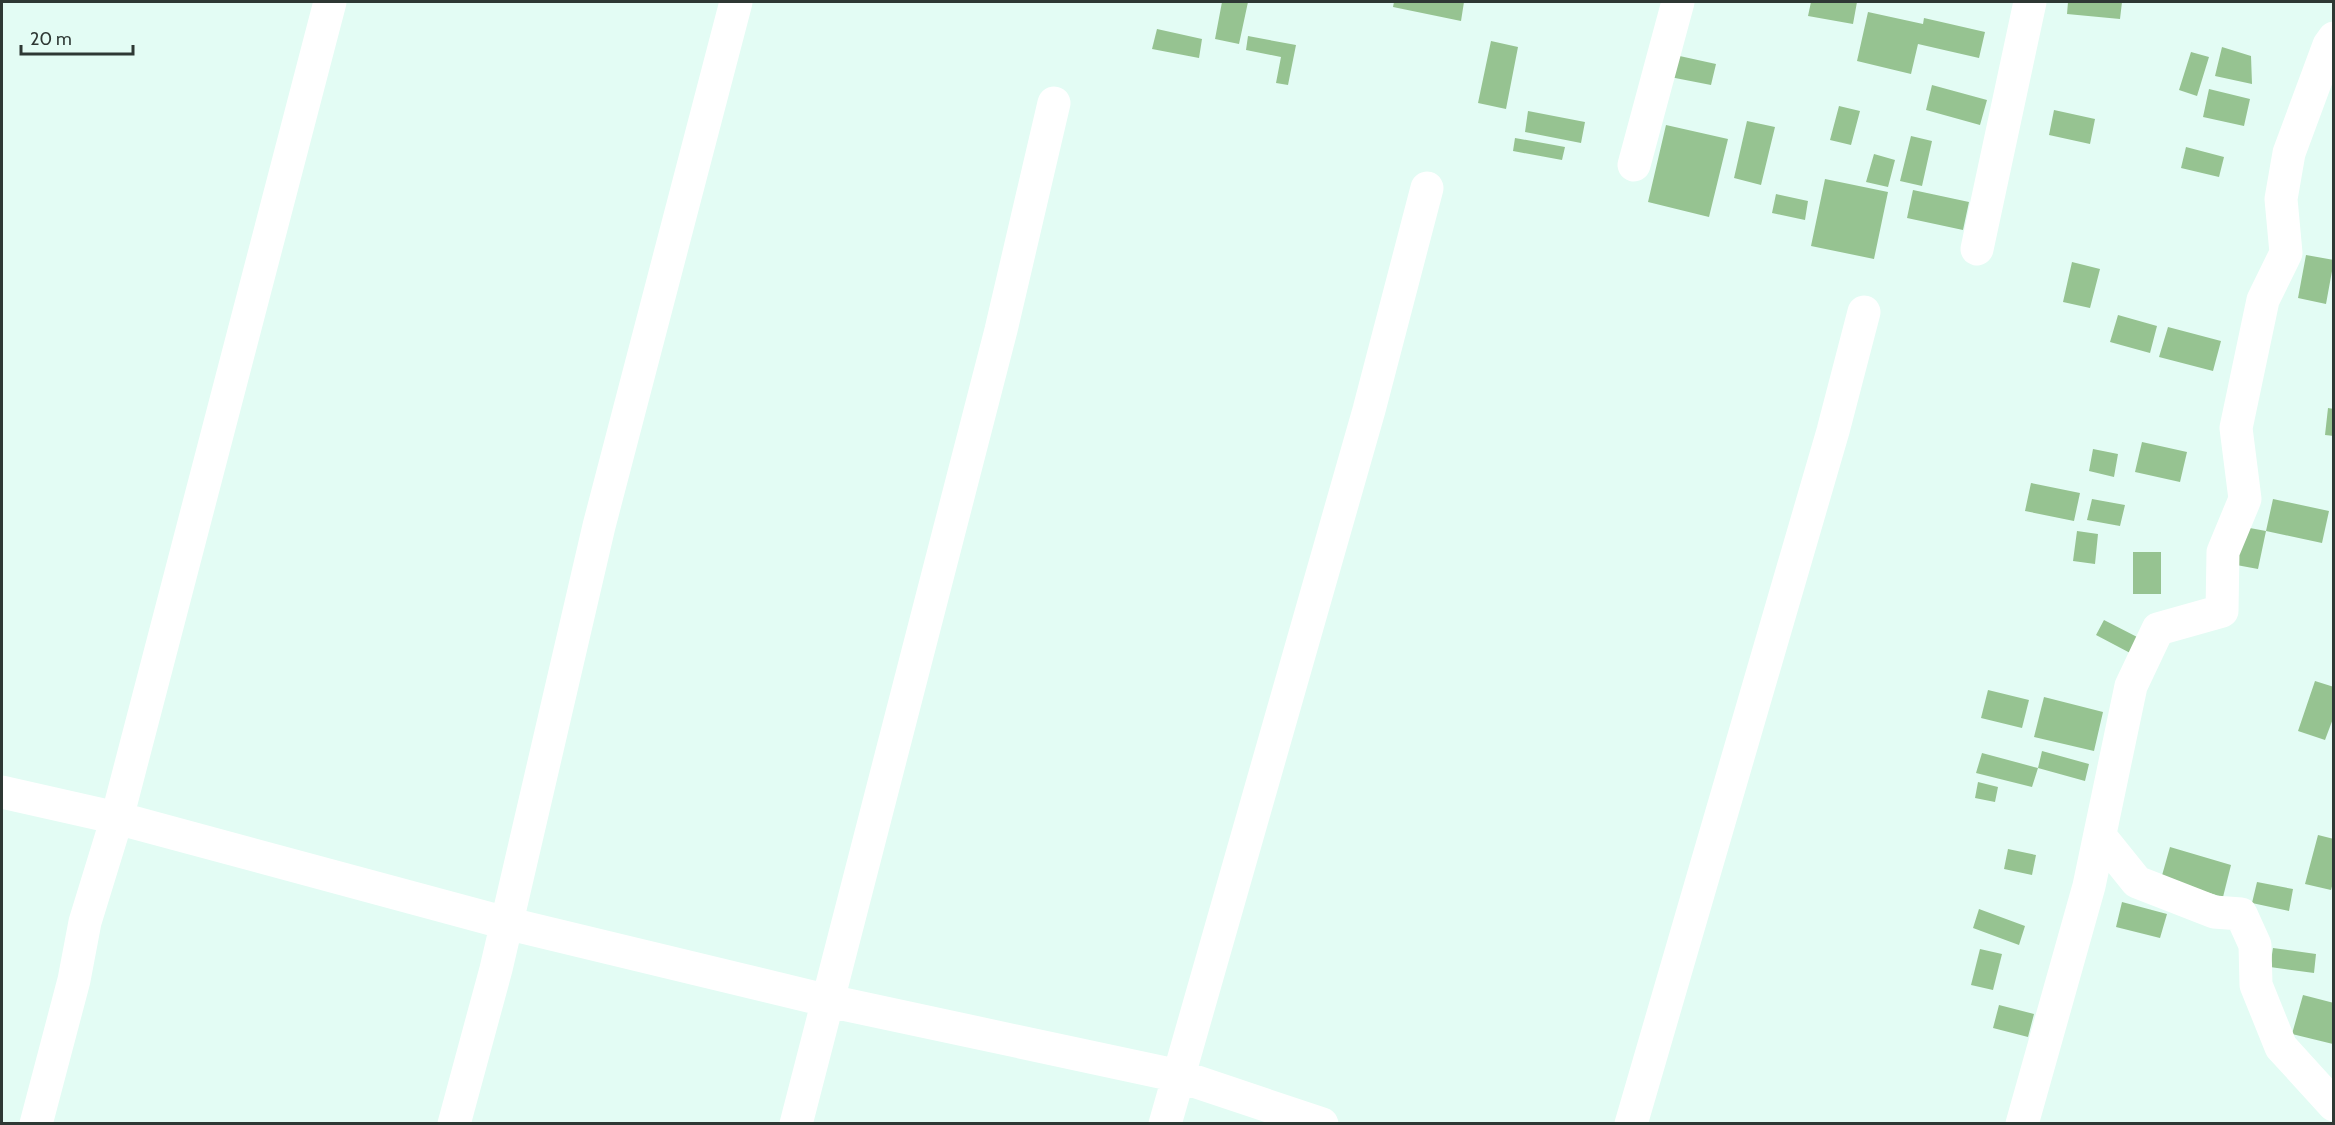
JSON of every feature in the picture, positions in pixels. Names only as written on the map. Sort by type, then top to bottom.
[{"type":"street","points":[[36,1124],[74,980],[85,922],[117,818],[330,2]]},
{"type":"street","points":[[454,1124],[506,923],[600,526],[736,2]]},
{"type":"street","points":[[1634,165],[1678,2]]},
{"type":"street","points":[[1977,249],[2030,2]]},
{"type":"street","points":[[2022,1124],[2089,886],[2132,686],[2158,629],[2222,611],[2223,552],[2246,499],[2236,428],[2263,300],[2286,254],[2281,200],[2289,153],[2329,45],[2334,38]]},
{"type":"street","points":[[796,1124],[1001,330],[1054,104]]},
{"type":"street","points":[[1165,1124],[1369,410],[1427,188]]},
{"type":"street","points":[[1631,1124],[1833,430],[1864,312]]},
{"type":"street","points":[[2,792],[117,818],[506,923],[829,1001],[1179,1076],[1322,1124]]},
{"type":"street","points":[[2100,836],[2137,882],[2214,912],[2241,914],[2255,945],[2256,985],[2281,1047],[2334,1105]]},
{"type":"building","points":[[1222,2],[1248,2],[1239,44],[1215,39]]},
{"type":"building","points":[[1394,2],[1464,2],[1461,21],[1393,7]]},
{"type":"building","points":[[1811,2],[1857,2],[1853,24],[1808,16]]},
{"type":"building","points":[[2068,2],[2122,2],[2120,19],[2067,14]]},
{"type":"building","points":[[1868,12],[1923,24],[1924,18],[1985,32],[1979,58],[1918,44],[1911,74],[1857,61]]},
{"type":"building","points":[[1157,29],[1202,39],[1199,58],[1152,49]]},
{"type":"building","points":[[1248,36],[1296,45],[1288,85],[1276,83],[1281,57],[1246,50]]},
{"type":"building","points":[[1491,41],[1518,47],[1506,109],[1478,103]]},
{"type":"building","points":[[2222,47],[2251,56],[2252,84],[2215,76]]},
{"type":"building","points":[[2191,52],[2209,57],[2197,96],[2179,90]]},
{"type":"building","points":[[1675,55],[1716,64],[1711,85],[1670,77]]},
{"type":"building","points":[[1932,85],[1987,100],[1980,125],[1926,110]]},
{"type":"building","points":[[2209,89],[2250,99],[2244,126],[2203,117]]},
{"type":"building","points":[[1839,106],[1860,111],[1851,145],[1830,140]]},
{"type":"building","points":[[2054,110],[2095,119],[2090,144],[2049,135]]},
{"type":"building","points":[[1528,111],[1585,122],[1581,143],[1525,132]]},
{"type":"building","points":[[1747,121],[1775,127],[1761,185],[1734,178]]},
{"type":"building","points":[[1666,125],[1728,139],[1709,217],[1648,202]]},
{"type":"building","points":[[1911,136],[1932,141],[1922,186],[1900,181]]},
{"type":"building","points":[[1515,138],[1565,147],[1562,160],[1513,151]]},
{"type":"building","points":[[2186,147],[2224,157],[2219,177],[2181,168]]},
{"type":"building","points":[[1874,154],[1895,160],[1888,187],[1866,182]]},
{"type":"building","points":[[1825,179],[1888,192],[1874,259],[1811,246]]},
{"type":"building","points":[[1913,190],[1969,202],[1963,230],[1907,218]]},
{"type":"building","points":[[1776,194],[1808,201],[1805,220],[1772,213]]},
{"type":"building","points":[[2306,255],[2334,260],[2326,304],[2298,298]]},
{"type":"building","points":[[2072,262],[2100,269],[2090,308],[2063,302]]},
{"type":"building","points":[[2118,315],[2157,326],[2150,353],[2110,342]]},
{"type":"building","points":[[2168,327],[2221,341],[2213,371],[2159,357]]},
{"type":"building","points":[[2328,408],[2334,409],[2334,436],[2325,435]]},
{"type":"building","points":[[2142,442],[2187,452],[2180,482],[2135,472]]},
{"type":"building","points":[[2093,449],[2118,454],[2114,477],[2089,471]]},
{"type":"building","points":[[2031,483],[2080,493],[2074,521],[2025,511]]},
{"type":"building","points":[[2092,499],[2125,505],[2120,526],[2087,520]]},
{"type":"building","points":[[2273,499],[2329,511],[2322,543],[2266,531]]},
{"type":"building","points":[[2239,526],[2266,531],[2258,569],[2231,564]]},
{"type":"building","points":[[2077,531],[2098,534],[2095,564],[2073,561]]},
{"type":"building","points":[[2133,552],[2161,552],[2161,594],[2133,594]]},
{"type":"building","points":[[2104,620],[2141,639],[2132,654],[2096,635]]},
{"type":"building","points":[[2315,681],[2334,687],[2334,716],[2325,740],[2298,731]]},
{"type":"building","points":[[1988,690],[2029,700],[2022,728],[1981,718]]},
{"type":"building","points":[[2044,697],[2103,712],[2094,751],[2034,737]]},
{"type":"building","points":[[2042,751],[2089,764],[2085,781],[2038,768]]},
{"type":"building","points":[[1982,753],[2038,768],[2032,787],[1976,773]]},
{"type":"building","points":[[1978,782],[1998,787],[1995,802],[1975,798]]},
{"type":"building","points":[[2318,835],[2334,839],[2334,879],[2331,890],[2305,884]]},
{"type":"building","points":[[2170,847],[2231,865],[2223,897],[2161,879]]},
{"type":"building","points":[[2008,849],[2036,855],[2032,875],[2004,869]]},
{"type":"building","points":[[2257,882],[2293,889],[2289,911],[2252,903]]},
{"type":"building","points":[[2122,902],[2167,914],[2160,938],[2116,927]]},
{"type":"building","points":[[1979,909],[2025,926],[2019,945],[1973,928]]},
{"type":"building","points":[[2273,948],[2316,954],[2314,973],[2270,967]]},
{"type":"building","points":[[1980,949],[2002,954],[1993,990],[1971,985]]},
{"type":"building","points":[[2303,995],[2334,1003],[2333,1044],[2292,1034]]},
{"type":"building","points":[[1999,1005],[2034,1014],[2028,1037],[1993,1028]]}]
